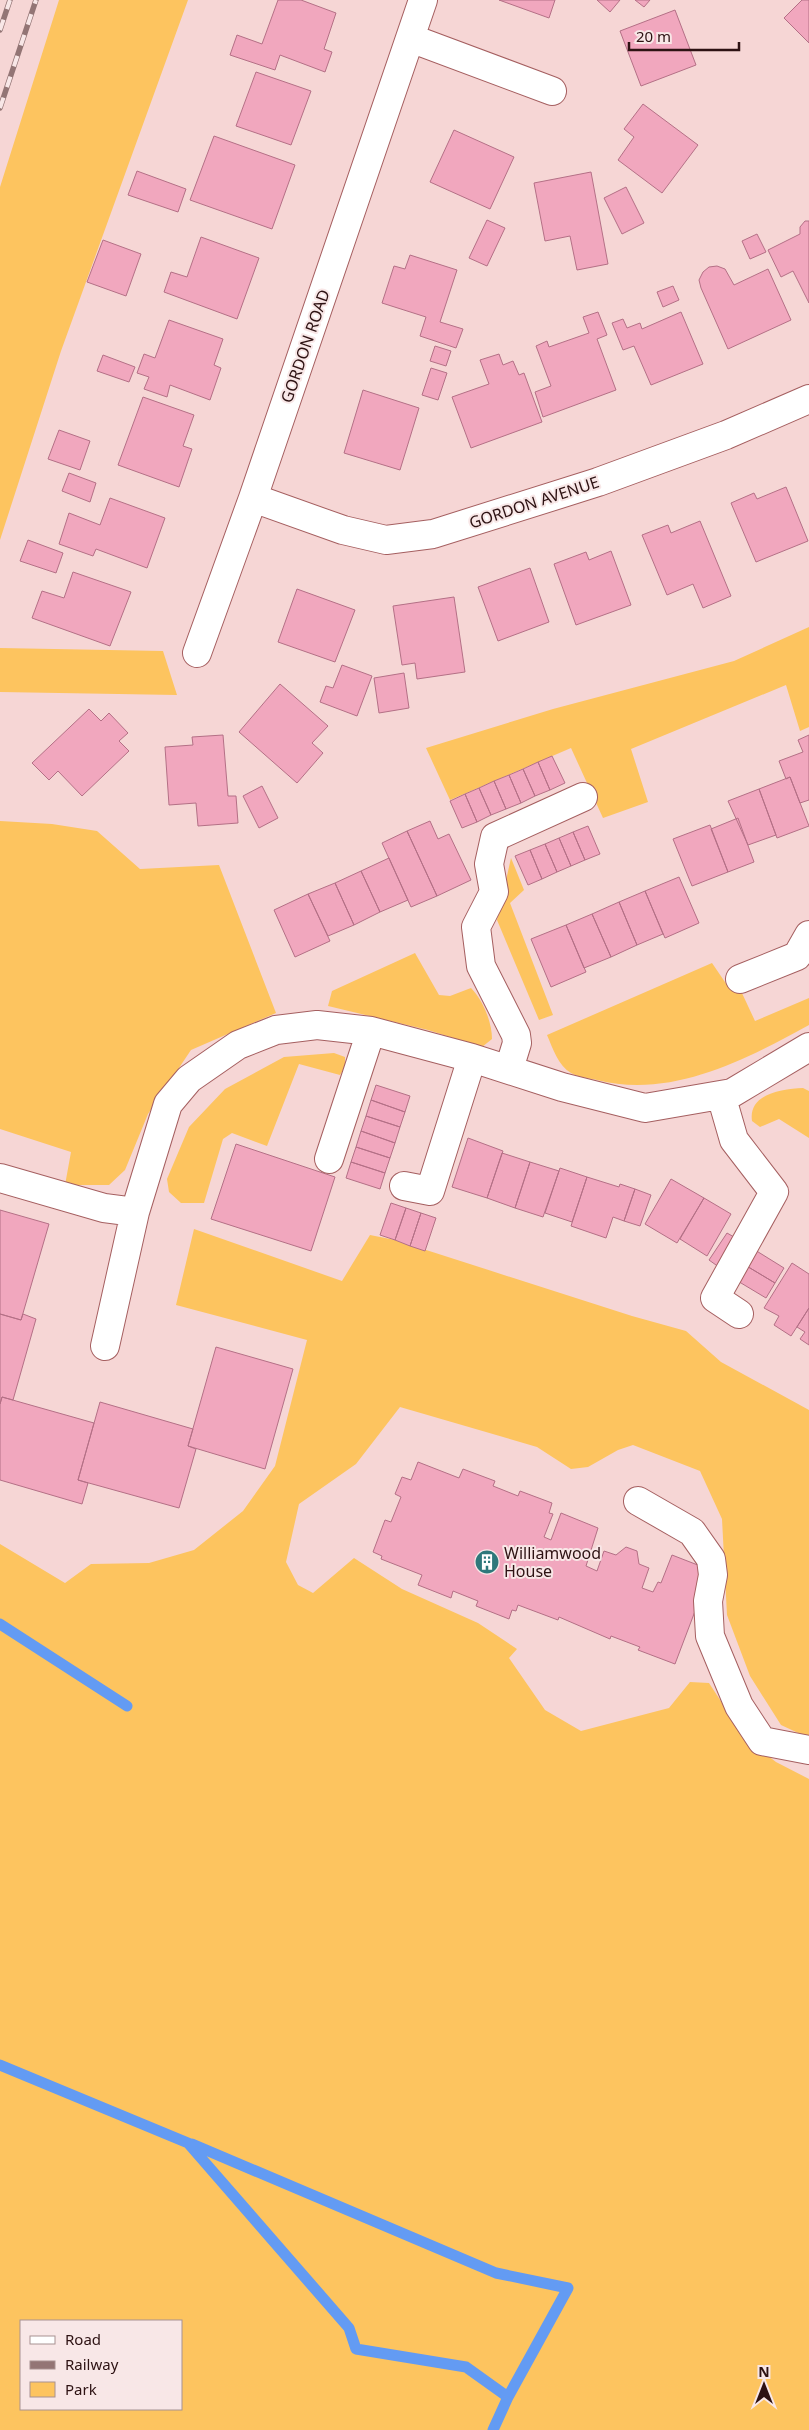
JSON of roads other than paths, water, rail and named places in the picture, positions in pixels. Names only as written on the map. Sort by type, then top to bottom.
[{"type":"street","name":"GORDON ROAD","points":[[197,652],[253,498],[423,0]]},
{"type":"street","points":[[410,38],[552,91]]},
{"type":"street","name":"GORDON AVENUE","points":[[253,498],[343,530],[386,540],[433,534],[598,482],[726,435],[809,399]]},
{"type":"street","points":[[509,1070],[516,1043],[516,1035],[480,966],[476,927],[494,892],[489,864],[495,837],[583,797]]},
{"type":"street","points":[[740,979],[797,956],[809,935]]},
{"type":"street","points":[[105,1346],[135,1212],[168,1104],[189,1079],[238,1045],[276,1030],[317,1025],[371,1031],[472,1058],[562,1087],[645,1108],[732,1093],[804,1056]]},
{"type":"street","points":[[329,1158],[371,1031]]},
{"type":"street","points":[[404,1186],[430,1191],[472,1058]]},
{"type":"street","points":[[721,1095],[734,1140],[774,1192],[715,1298],[739,1314]]},
{"type":"street","points":[[0,1178],[104,1208],[135,1212]]},
{"type":"street","points":[[638,1501],[692,1532],[711,1560],[713,1575],[708,1601],[710,1636],[738,1706],[762,1741],[809,1750]]},
{"type":"waterway","points":[[0,1624],[127,1706]]},
{"type":"waterway","points":[[0,2065],[188,2143],[349,2328],[356,2349],[466,2367],[508,2397],[493,2430]]},
{"type":"waterway","points":[[192,2144],[496,2273],[568,2288],[508,2397]]},
{"type":"railway","points":[[0,30],[10,0]]},
{"type":"railway","points":[[0,108],[36,0]]},
{"type":"place","name":"Williamwood House","points":[[487,1562]]}]
